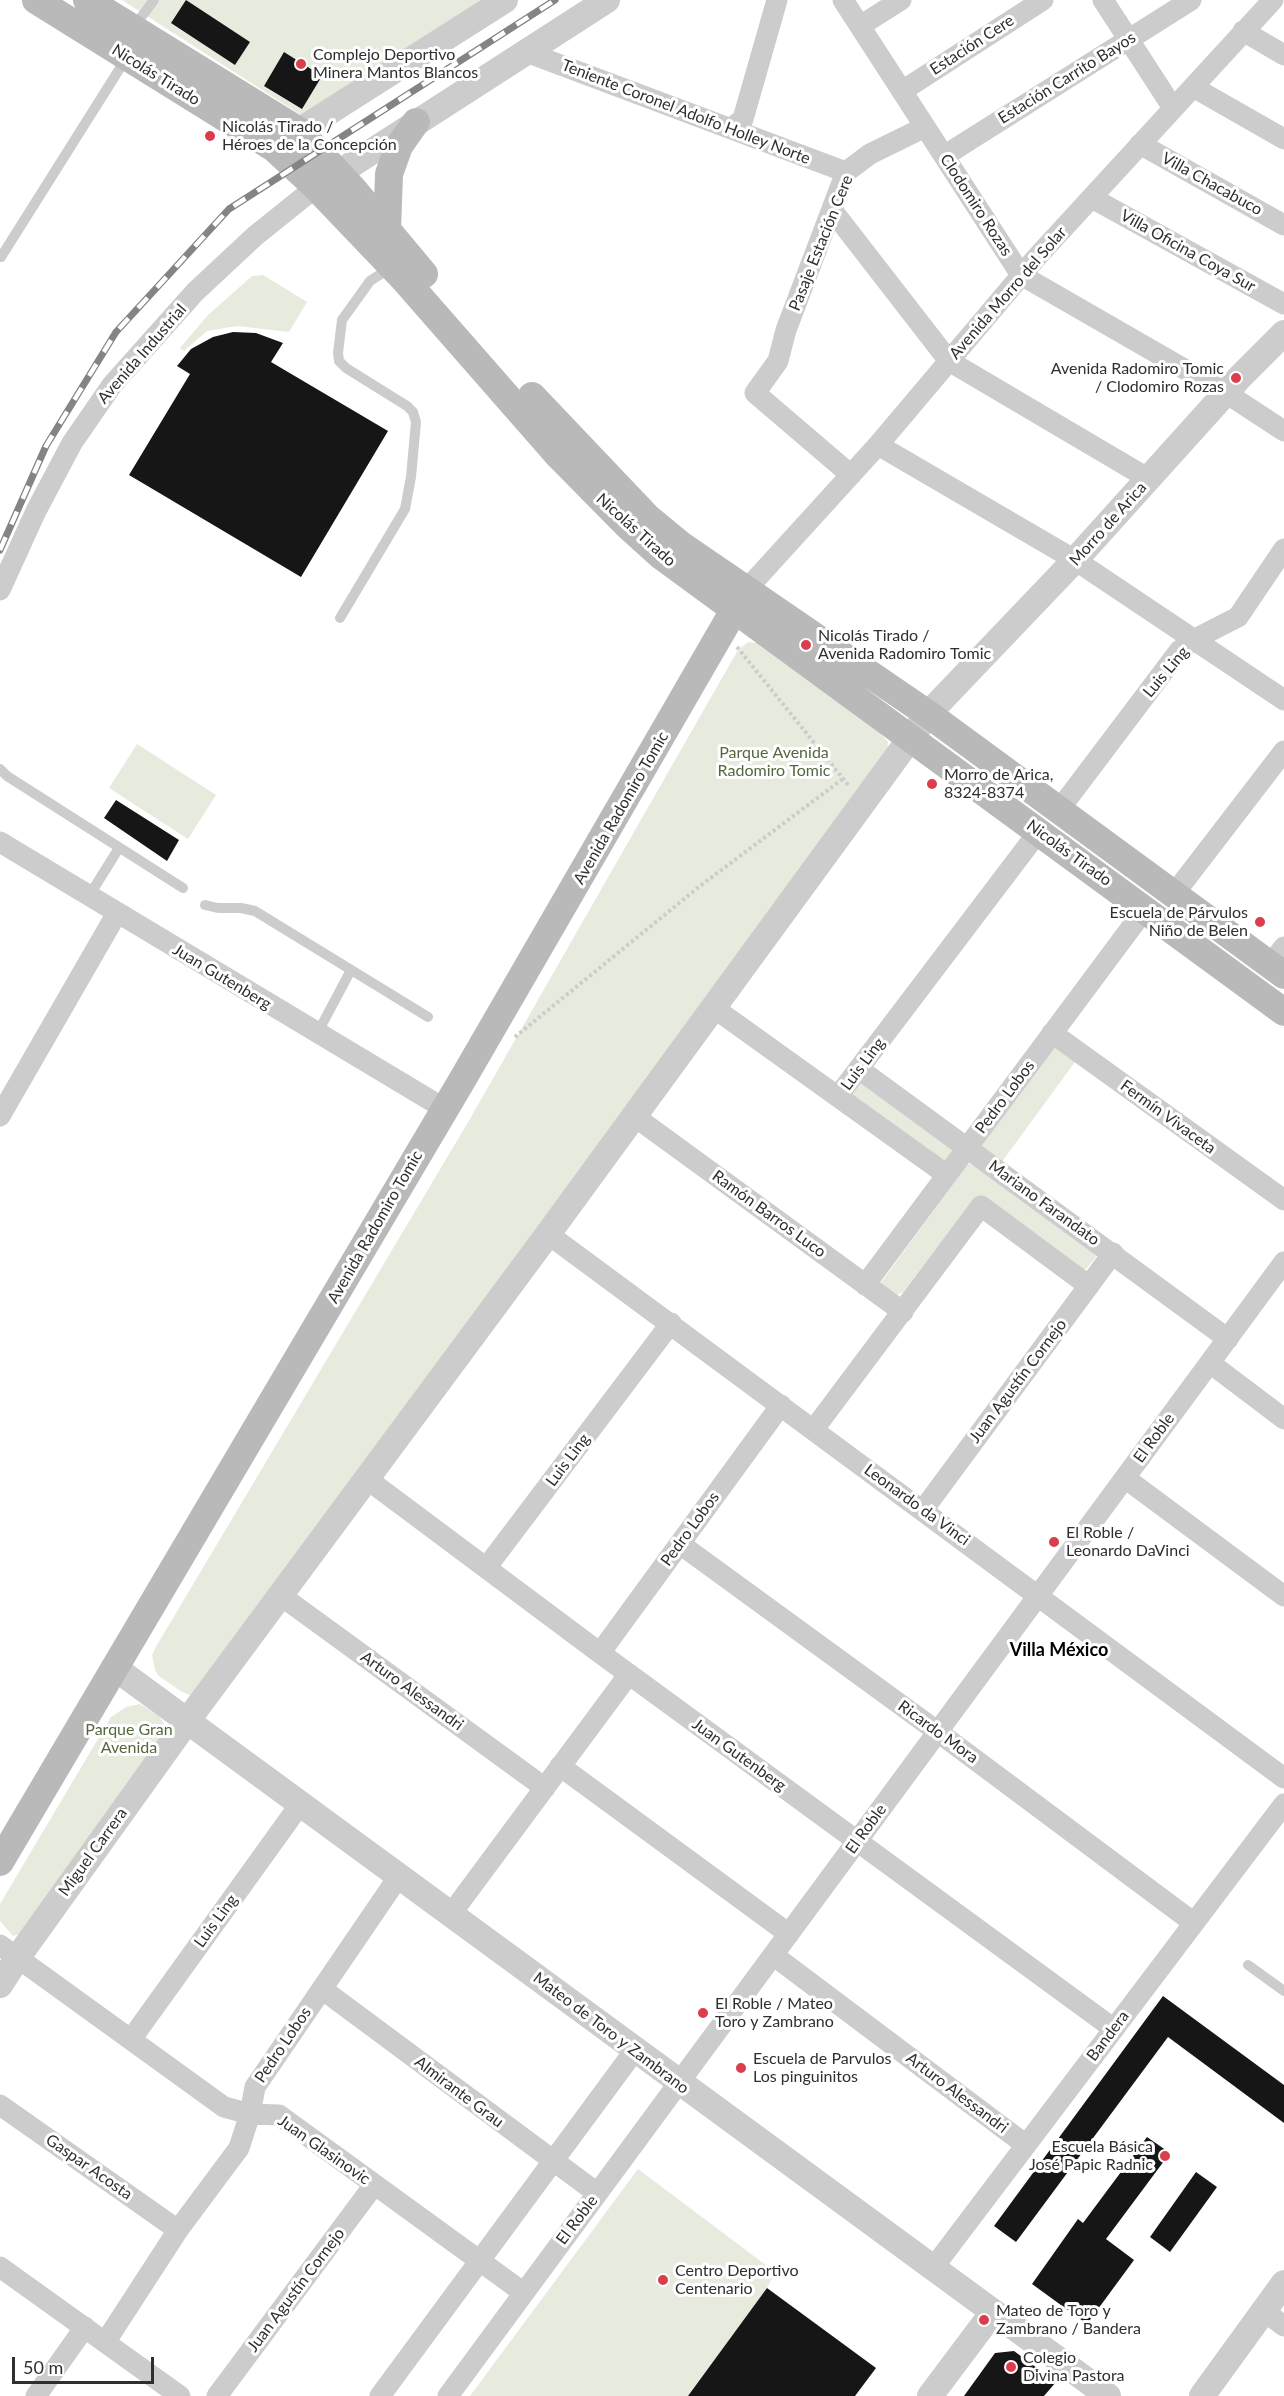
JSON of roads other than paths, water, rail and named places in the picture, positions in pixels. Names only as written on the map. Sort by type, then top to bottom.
[{"type":"main road","name":"Nicolás Tirado","points":[[36,0],[327,180],[387,231],[562,430],[647,517],[681,545],[735,610],[928,714],[1174,894],[1279,962]]},
{"type":"main road","name":"Nicolás Tirado","points":[[87,0],[299,131],[327,180],[392,267],[558,455],[660,555],[1284,1012]]},
{"type":"main road","points":[[387,231],[389,174],[399,146],[416,122]]},
{"type":"main road","name":"Avenida Radomiro Tomic","points":[[0,1862],[445,1109],[735,610]]},
{"type":"street","points":[[299,131],[505,0]]},
{"type":"street","points":[[327,180],[607,0]]},
{"type":"street","points":[[732,128],[742,119],[777,0]]},
{"type":"street","name":"Clodomiro Rozas","points":[[843,0],[1021,275],[1226,393],[1284,431]]},
{"type":"street","points":[[860,26],[901,0]]},
{"type":"street","name":"Estación Cere","points":[[902,91],[1043,0]]},
{"type":"street","points":[[1103,0],[1173,108]]},
{"type":"street","name":"Estación Carrito Bayos","points":[[944,156],[1191,0]]},
{"type":"street","name":"Avenida Morro del Solar","points":[[735,610],[1021,275],[1273,0]]},
{"type":"street","points":[[1243,31],[1284,55]]},
{"type":"street","name":"Teniente Coronel Adolfo Holley Norte","points":[[526,52],[846,172]]},
{"type":"street","points":[[1193,87],[1284,139]]},
{"type":"street","name":"Pasaje Estación Cere","points":[[850,475],[755,393],[778,361],[786,330],[846,172],[870,154],[925,127]]},
{"type":"street","name":"Villa Chacabuco","points":[[1140,144],[1284,225]]},
{"type":"street","name":"Avenida Industrial","points":[[0,590],[36,511],[72,443],[112,385],[195,292],[255,236],[327,180]]},
{"type":"street","name":"Villa Oficina Coya Sur","points":[[1092,198],[1284,304]]},
{"type":"street","points":[[832,210],[949,361],[1149,479]]},
{"type":"street","name":"Morro de Arica","points":[[928,714],[1075,560],[1226,393],[1284,333]]},
{"type":"street","points":[[878,445],[1075,560],[1284,700]]},
{"type":"street","name":"Luis Ling","points":[[1059,810],[1179,651],[1195,639],[1238,618],[1284,549]]},
{"type":"street","points":[[188,1720],[548,1234],[928,714]]},
{"type":"street","points":[[1174,894],[1284,751]]},
{"type":"street","name":"Luis Ling","points":[[838,1096],[1039,831]]},
{"type":"street","name":"Juan Gutenberg","points":[[0,842],[445,1109]]},
{"type":"street","name":"Pedro Lobos","points":[[865,1285],[1145,909]]},
{"type":"street","points":[[0,1116],[117,913]]},
{"type":"street","points":[[714,1008],[947,1174]]},
{"type":"street","name":"Fermín Vivaceta","points":[[1052,1033],[1284,1200]]},
{"type":"street","name":"Mariano Farandato","points":[[859,1069],[1228,1339]]},
{"type":"street","name":"Ramón Barros Luco","points":[[634,1116],[903,1312]]},
{"type":"street","points":[[814,1430],[981,1206],[1089,1286]]},
{"type":"street","name":"Leonardo da Vinci","points":[[548,1234],[1284,1778]]},
{"type":"street","name":"Juan Agustín Cornejo","points":[[923,1510],[1113,1253]]},
{"type":"street","name":"El Roble","points":[[448,2396],[1284,1262]]},
{"type":"street","name":"Luis Ling","points":[[486,1568],[671,1323]]},
{"type":"street","points":[[1210,1363],[1284,1419]]},
{"type":"street","name":"Pedro Lobos","points":[[600,1653],[781,1405]]},
{"type":"street","points":[[1125,1478],[1284,1596]]},
{"type":"street","name":"Juan Gutenberg","points":[[367,1479],[600,1653],[1114,2029]]},
{"type":"street","name":"Ricardo Mora","points":[[680,1544],[938,1732],[1194,1923]]},
{"type":"street","name":"Arturo Alessandri","points":[[280,1595],[545,1788]]},
{"type":"street","name":"Mateo de Toro y Zambrano","points":[[115,1668],[1108,2396]]},
{"type":"street","points":[[451,1914],[629,1674]]},
{"type":"street","name":"Miguel Carrera","points":[[0,1985],[9,1951],[188,1720]]},
{"type":"street","points":[[560,1766],[789,1934]]},
{"type":"street","name":"Luis Ling","points":[[132,2038],[301,1803]]},
{"type":"street","name":"Bandera","points":[[933,2268],[1284,1804]]},
{"type":"street","name":"Pedro Lobos","points":[[106,2341],[178,2230],[239,2148],[250,2114],[255,2086],[399,1876]]},
{"type":"street","name":"Juan Glasinovic","points":[[9,1951],[132,2038],[224,2108],[250,2114],[279,2115],[524,2293]]},
{"type":"street","name":"Arturo Alessandri","points":[[773,1955],[1026,2145]]},
{"type":"street","name":"Almirante Grau","points":[[322,1989],[597,2193]]},
{"type":"street","points":[[380,2396],[635,2050]]},
{"type":"street","name":"Gaspar Acosta","points":[[0,2104],[178,2230]]},
{"type":"street","name":"Juan Agustín Cornejo","points":[[217,2396],[374,2185]]},
{"type":"street","points":[[0,2267],[180,2396]]},
{"type":"street","points":[[1202,2396],[1284,2283]]},
{"type":"street","points":[[1264,2311],[1284,2326]]},
{"type":"street","points":[[930,2396],[993,2312]]},
{"type":"street","points":[[36,2396],[85,2326]]},
{"type":"lane","points":[[133,28],[154,0]]},
{"type":"lane","points":[[1,256],[128,57]]},
{"type":"lane","points":[[340,618],[408,501],[416,422],[413,412],[346,368],[339,362],[338,353],[342,320],[370,281],[392,267]]},
{"type":"lane","points":[[0,769],[7,776],[183,888]]},
{"type":"lane","points":[[89,896],[119,848]]},
{"type":"lane","points":[[206,905],[255,911],[428,1017]]},
{"type":"lane","points":[[317,1034],[351,970]]},
{"type":"lane","points":[[1248,1965],[1284,1991]]},
{"type":"railway","points":[[0,550],[46,446],[116,332],[229,209],[555,0]]},
{"type":"place","name":"Complejo Deportivo Minera Mantos Blancos","points":[[301,64]]},
{"type":"place","name":"Nicolás Tirado / Héroes de la Concepción","points":[[210,136]]},
{"type":"place","name":"Avenida Radomiro Tomic / Clodomiro Rozas","points":[[1236,378]]},
{"type":"place","name":"Nicolás Tirado / Avenida Radomiro Tomic","points":[[806,645]]},
{"type":"place","name":"Morro de Arica, 8324-8374","points":[[932,784]]},
{"type":"place","name":"Escuela de Párvulos Niño de Belen","points":[[1260,922]]},
{"type":"place","name":"El Roble / Leonardo DaVinci","points":[[1054,1542]]},
{"type":"place","name":"El Roble / Mateo Toro y Zambrano","points":[[703,2013]]},
{"type":"place","name":"Escuela de Parvulos Los pinguinitos","points":[[741,2068]]},
{"type":"place","name":"Escuela Básica José Papic Radnic","points":[[1165,2156]]},
{"type":"place","name":"Centro Deportivo Centenario","points":[[663,2280]]},
{"type":"place","name":"Mateo de Toro y Zambrano / Bandera","points":[[984,2320]]},
{"type":"place","name":"Colegio Divina Pastora","points":[[1011,2367]]},
{"type":"district","name":"Villa México","points":[[1059,1650]]},
{"type":"park label","name":"Parque Avenida Radomiro Tomic","points":[[774,762]]},
{"type":"park label","name":"Parque Gran Avenida","points":[[129,1739]]}]
